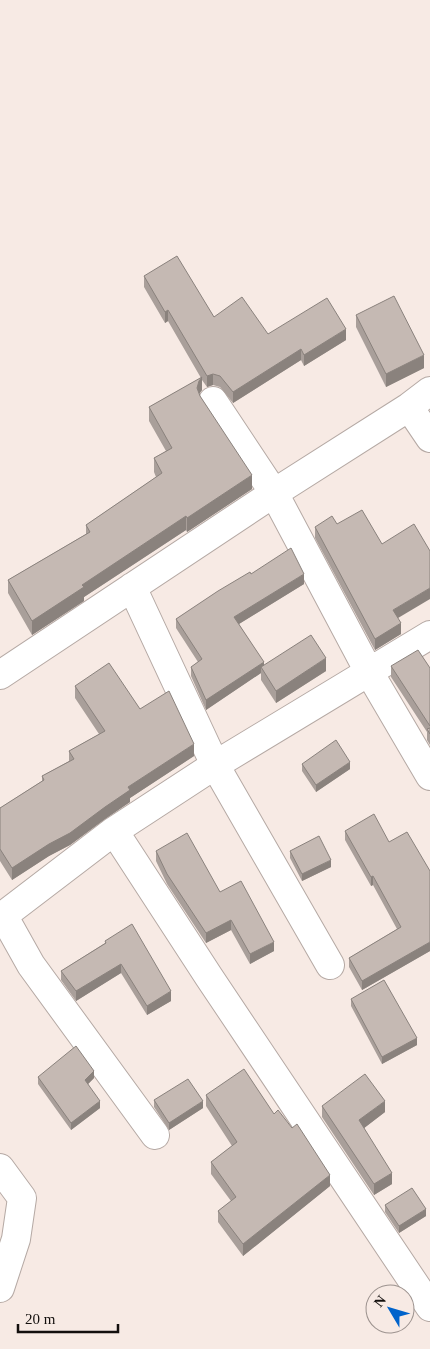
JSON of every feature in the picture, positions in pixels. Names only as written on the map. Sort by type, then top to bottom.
[{"type":"street","points":[[0,675],[419,399],[430,438]]},
{"type":"street","points":[[213,401],[274,493],[368,672],[430,776]]},
{"type":"street","points":[[132,587],[215,764],[330,964]]},
{"type":"street","points":[[155,1135],[31,965],[2,917],[114,831],[215,764],[430,635]]},
{"type":"street","points":[[114,831],[208,977],[430,1307]]},
{"type":"street","points":[[0,1168],[22,1198],[16,1239],[0,1288]]},
{"type":"building","points":[[177,256],[214,317],[242,297],[268,334],[327,298],[346,329],[304,355],[301,349],[233,392],[220,376],[213,374],[207,376],[168,310],[165,312],[144,276]]},
{"type":"building","points":[[394,296],[424,355],[386,374],[356,315]]},
{"type":"building","points":[[202,377],[197,388],[200,396],[252,475],[82,585],[84,587],[32,621],[8,580],[90,532],[86,525],[162,473],[154,458],[172,448],[149,407]]},
{"type":"building","points":[[362,510],[382,544],[414,524],[430,551],[430,588],[393,610],[401,623],[375,639],[315,527],[332,516],[337,524]]},
{"type":"building","points":[[291,548],[304,574],[234,617],[264,662],[206,700],[191,667],[202,659],[176,619],[218,591],[250,572],[251,574]]},
{"type":"building","points":[[311,635],[326,658],[276,691],[261,667]]},
{"type":"building","points":[[418,650],[430,668],[430,726],[391,666]]},
{"type":"building","points":[[109,663],[140,709],[169,691],[194,744],[128,787],[130,790],[70,833],[12,868],[0,849],[0,808],[44,780],[42,776],[74,759],[69,751],[105,731],[75,686]]},
{"type":"building","points":[[336,740],[350,762],[316,785],[302,764]]},
{"type":"building","points":[[374,814],[389,842],[407,832],[430,871],[430,942],[362,981],[349,958],[401,927],[373,876],[371,877],[345,831]]},
{"type":"building","points":[[187,833],[220,892],[241,881],[274,942],[250,954],[231,920],[206,933],[167,874],[156,851]]},
{"type":"building","points":[[319,836],[331,860],[302,874],[290,851]]},
{"type":"building","points":[[132,924],[171,991],[147,1006],[121,964],[76,991],[61,971]]},
{"type":"building","points":[[384,980],[417,1038],[382,1057],[351,999]]},
{"type":"building","points":[[76,1046],[94,1071],[85,1080],[100,1101],[71,1123],[38,1077]]},
{"type":"building","points":[[244,1069],[274,1114],[278,1110],[292,1128],[297,1124],[330,1175],[243,1244],[218,1211],[236,1197],[211,1162],[237,1142],[206,1095]]},
{"type":"building","points":[[365,1074],[385,1101],[359,1120],[392,1173],[374,1184],[322,1106]]},
{"type":"building","points":[[188,1079],[203,1101],[169,1123],[154,1100]]},
{"type":"building","points":[[412,1188],[426,1209],[399,1226],[385,1205]]}]
